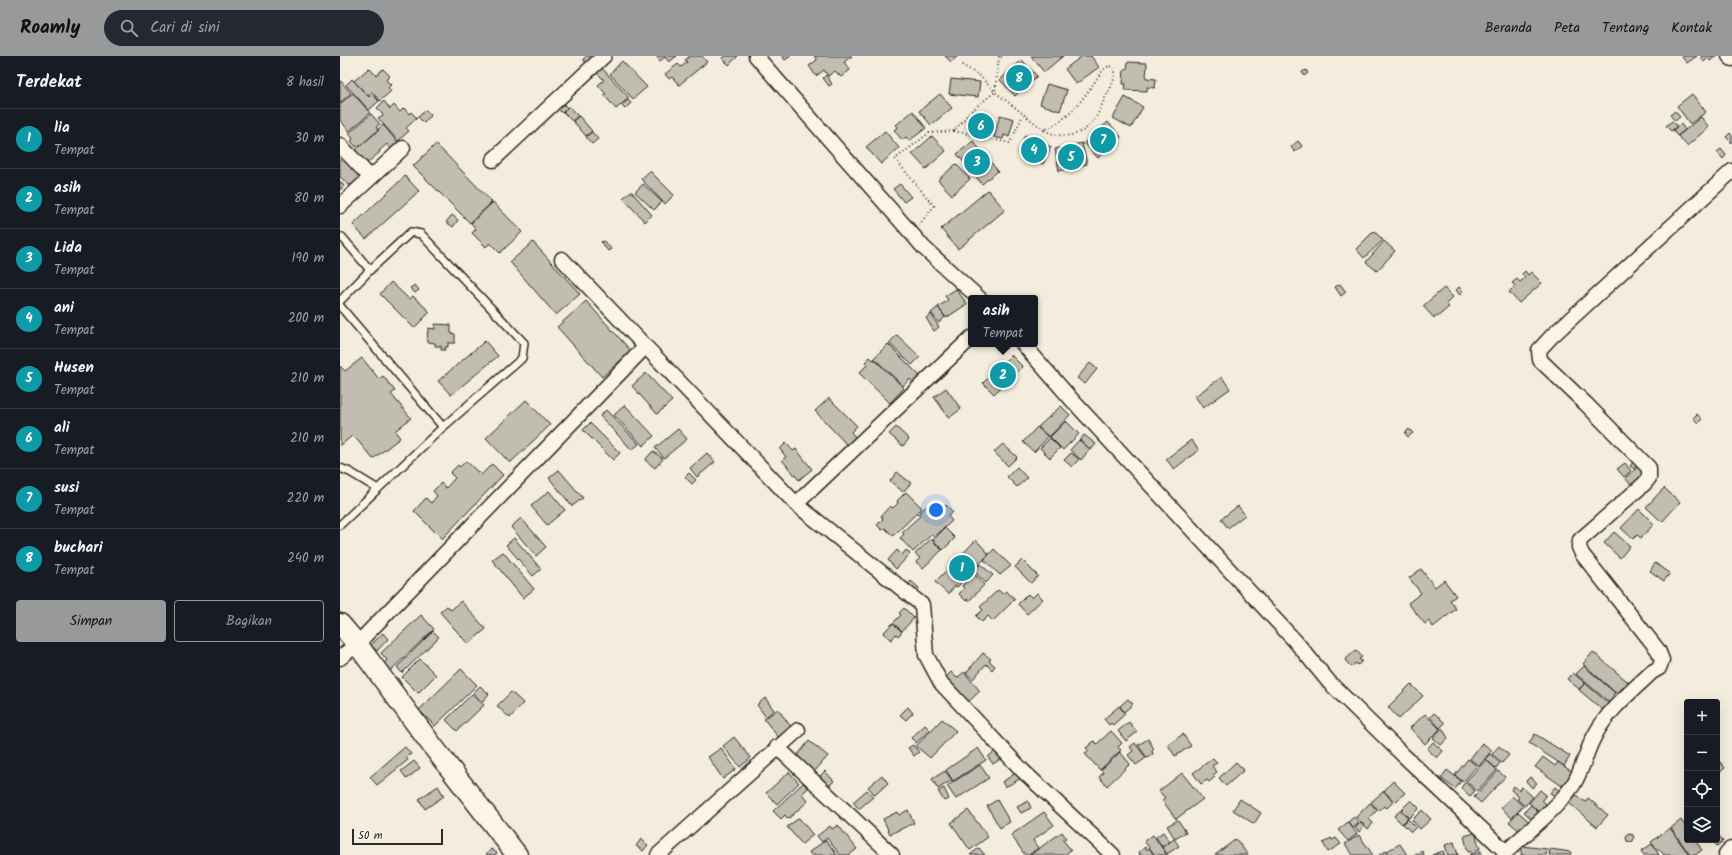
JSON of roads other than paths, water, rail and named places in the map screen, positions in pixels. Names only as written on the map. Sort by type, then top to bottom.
[{"type":"street","points":[[493,160],[604,56]]},
{"type":"street","points":[[756,56],[924,248],[976,295]]},
{"type":"street","points":[[1729,56],[1732,59]]},
{"type":"street","points":[[340,145],[370,178]]},
{"type":"street","points":[[340,206],[403,148]]},
{"type":"street","points":[[1026,347],[1078,406],[1296,642],[1329,682],[1505,853],[1551,810],[1572,786],[1582,769],[1594,735],[1605,719],[1641,682],[1659,668],[1662,660],[1658,650],[1582,554],[1579,547],[1580,540],[1644,484],[1649,478],[1650,468],[1540,360],[1539,350],[1552,336],[1732,170]]},
{"type":"street","points":[[562,259],[796,504],[922,605],[926,655],[941,683],[1023,771],[1113,855]]},
{"type":"street","points":[[796,504],[968,341]]},
{"type":"street","points":[[340,658],[357,644],[645,347]]},
{"type":"street","points":[[340,624],[357,644],[431,744],[517,855]]},
{"type":"street","points":[[658,855],[777,747],[798,730]]},
{"type":"street","points":[[777,747],[892,855]]},
{"type":"lane","points":[[340,301],[370,270],[411,232],[421,234],[524,344],[522,358],[443,427],[340,525]]},
{"type":"lane","points":[[342,237],[370,270]]},
{"type":"lane","points":[[340,306],[443,427]]},
{"type":"lane","points":[[340,468],[350,472],[378,489]]},
{"type":"place","name":"buchari","points":[[1019,78]]},
{"type":"place","name":"ali","points":[[981,126]]},
{"type":"place","name":"susi","points":[[1103,140]]},
{"type":"place","name":"ani","points":[[1034,150]]},
{"type":"place","name":"Husen","points":[[1071,157]]},
{"type":"place","name":"Lida","points":[[977,162]]},
{"type":"place","name":"asih","points":[[1003,375]]},
{"type":"place","name":"lia","points":[[962,568]]}]
